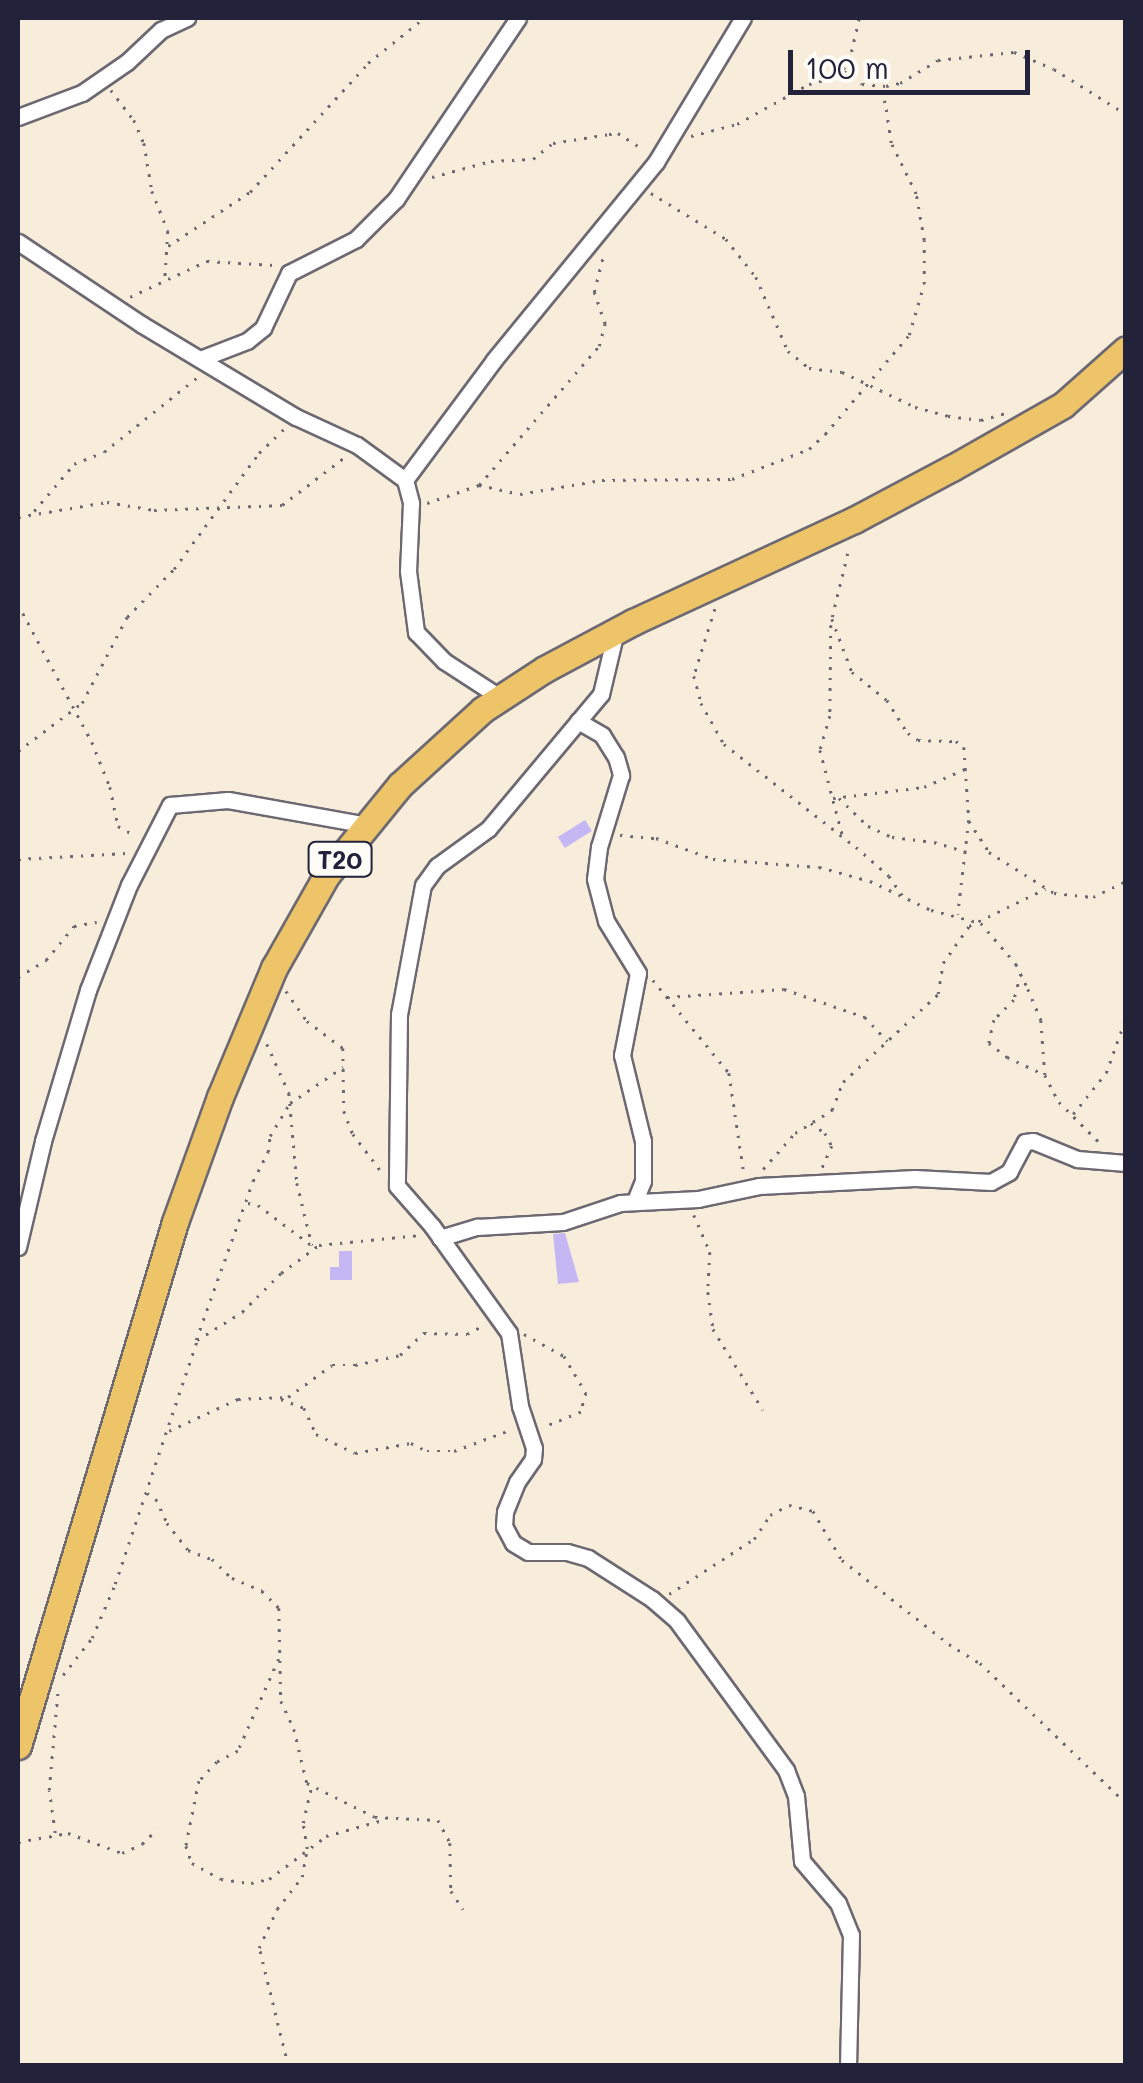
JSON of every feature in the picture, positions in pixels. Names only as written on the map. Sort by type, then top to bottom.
[{"type":"main road","name":"T20","points":[[18,1746],[175,1222],[252,1014],[326,876],[400,784],[502,698],[616,631],[862,516],[1042,417],[1063,405],[1126,349]]},
{"type":"street","points":[[18,118],[59,105],[102,80],[165,24],[187,18]]},
{"type":"street","points":[[205,361],[247,341],[263,328],[289,273],[356,240],[407,185],[518,18]]},
{"type":"street","points":[[405,480],[494,360],[656,162],[743,18]]},
{"type":"street","points":[[18,242],[296,417],[357,445],[405,480],[411,504],[408,571],[416,632],[444,662],[502,698]]},
{"type":"street","points":[[616,631],[607,682],[578,721],[488,829],[437,866],[423,885],[399,1014],[397,1186],[501,1321],[516,1357],[534,1459],[505,1512],[504,1526],[512,1542],[528,1552],[567,1552],[588,1558],[652,1599],[677,1620],[776,1752],[792,1784],[802,1860],[838,1903],[851,1935],[848,2066]]},
{"type":"street","points":[[578,721],[602,736],[621,774],[596,862],[606,921],[638,973],[622,1055],[643,1142],[643,1181],[634,1202]]},
{"type":"street","points":[[18,1248],[62,1071],[114,924],[147,846],[170,805],[228,800],[367,825]]},
{"type":"street","points":[[439,1236],[477,1227],[552,1224],[634,1202],[690,1199],[759,1186],[915,1178],[991,1182],[1009,1172],[1025,1142],[1033,1141],[1077,1158],[1126,1163]]},
{"type":"path","points":[[168,246],[250,192],[368,63],[424,18]]},
{"type":"path","points":[[844,71],[858,18]]},
{"type":"path","points":[[844,71],[862,84],[877,86],[900,83],[938,60],[1014,52],[1054,69],[1126,114]]},
{"type":"path","points":[[670,140],[738,124],[809,84],[844,71]]},
{"type":"path","points":[[102,80],[140,131],[168,246],[165,280]]},
{"type":"path","points":[[480,485],[520,494],[616,479],[732,479],[809,448],[867,385],[916,323],[925,271],[916,194],[891,143],[885,103],[877,86]]},
{"type":"path","points":[[407,185],[491,161],[533,159],[553,143],[608,134],[628,138],[656,162]]},
{"type":"path","points":[[637,186],[726,239],[756,277],[788,351],[803,364],[842,372],[948,416],[981,420],[1001,412],[1042,417]]},
{"type":"path","points":[[411,504],[438,500],[480,485],[603,340],[603,314],[594,292],[608,222]]},
{"type":"path","points":[[110,303],[207,261],[281,263]]},
{"type":"path","points":[[33,512],[74,464],[116,443],[182,392],[205,361]]},
{"type":"path","points":[[18,752],[82,703],[127,617],[174,570],[259,453],[296,417]]},
{"type":"path","points":[[18,517],[107,502],[154,510],[218,510],[287,503],[357,445]]},
{"type":"path","points":[[843,838],[820,750],[830,716],[832,618],[845,558],[862,516]]},
{"type":"path","points":[[730,575],[697,657],[694,676],[700,703],[730,752],[889,876],[905,899]]},
{"type":"path","points":[[18,604],[104,770],[118,826],[147,846]]},
{"type":"path","points":[[832,618],[859,680],[887,700],[913,737],[962,744],[968,768],[969,820],[958,916]]},
{"type":"path","points":[[831,798],[924,787],[968,768]]},
{"type":"path","points":[[839,798],[868,826],[892,837],[934,842],[966,852]]},
{"type":"path","points":[[969,820],[990,852],[1045,889],[1082,898],[1126,881]]},
{"type":"path","points":[[604,834],[656,838],[713,859],[819,866],[976,921],[1021,974],[1041,1020],[1045,1075],[1072,1116],[1104,1146]]},
{"type":"path","points":[[18,859],[124,854],[147,846]]},
{"type":"path","points":[[651,975],[729,1073],[745,1180],[765,1168],[809,1122],[832,1110],[843,1082],[938,994],[943,962],[976,921],[1030,900],[1045,889]]},
{"type":"path","points":[[18,977],[46,960],[74,926],[114,924]]},
{"type":"path","points":[[274,968],[296,1010],[343,1048],[344,1111],[353,1134],[397,1186]]},
{"type":"path","points":[[1021,974],[1014,1000],[994,1020],[990,1043],[1007,1058],[1045,1075]]},
{"type":"path","points":[[666,998],[784,989],[865,1017],[886,1040]]},
{"type":"path","points":[[252,1014],[286,1084],[296,1184],[314,1246]]},
{"type":"path","points":[[1072,1116],[1106,1073],[1126,1017]]},
{"type":"path","points":[[55,1834],[49,1790],[59,1678],[70,1671],[92,1638],[270,1136],[290,1103],[343,1067]]},
{"type":"path","points":[[809,1122],[825,1133],[832,1146],[810,1184]]},
{"type":"path","points":[[690,1199],[710,1252],[708,1292],[713,1328],[721,1348],[762,1410]]},
{"type":"path","points":[[246,1202],[258,1205],[314,1246]]},
{"type":"path","points":[[196,1342],[242,1312],[280,1272],[314,1246],[439,1236]]},
{"type":"path","points":[[168,1431],[238,1399],[280,1399],[302,1406],[316,1434],[356,1453],[411,1443],[427,1450],[454,1451],[575,1416],[584,1407],[586,1393],[564,1356],[501,1321],[467,1334],[424,1334],[400,1355],[355,1365],[332,1365],[280,1399]]},
{"type":"path","points":[[146,1492],[156,1498],[167,1523],[188,1550],[212,1559],[232,1578],[271,1597],[282,1623],[282,1701],[294,1728],[301,1774],[311,1786],[384,1819],[438,1820],[450,1843],[452,1891],[463,1909]]},
{"type":"path","points":[[652,1599],[678,1592],[696,1580],[754,1539],[770,1516],[789,1505],[813,1511],[854,1571],[980,1663],[1126,1803]]},
{"type":"path","points":[[280,1658],[238,1751],[217,1762],[199,1781],[186,1852],[192,1863],[221,1879],[251,1882],[276,1876],[326,1836],[376,1826],[384,1819]]},
{"type":"path","points":[[288,2066],[259,1948],[277,1909],[302,1877],[307,1849],[303,1823],[311,1786]]},
{"type":"path","points":[[18,1842],[68,1833],[122,1853],[142,1844],[157,1829]]},
{"type":"building","points":[[585,820],[592,831],[565,848],[558,837]]},
{"type":"building","points":[[565,1233],[579,1282],[558,1284],[553,1234]]},
{"type":"building","points":[[339,1251],[352,1251],[352,1280],[330,1280],[330,1267],[339,1267]]}]
